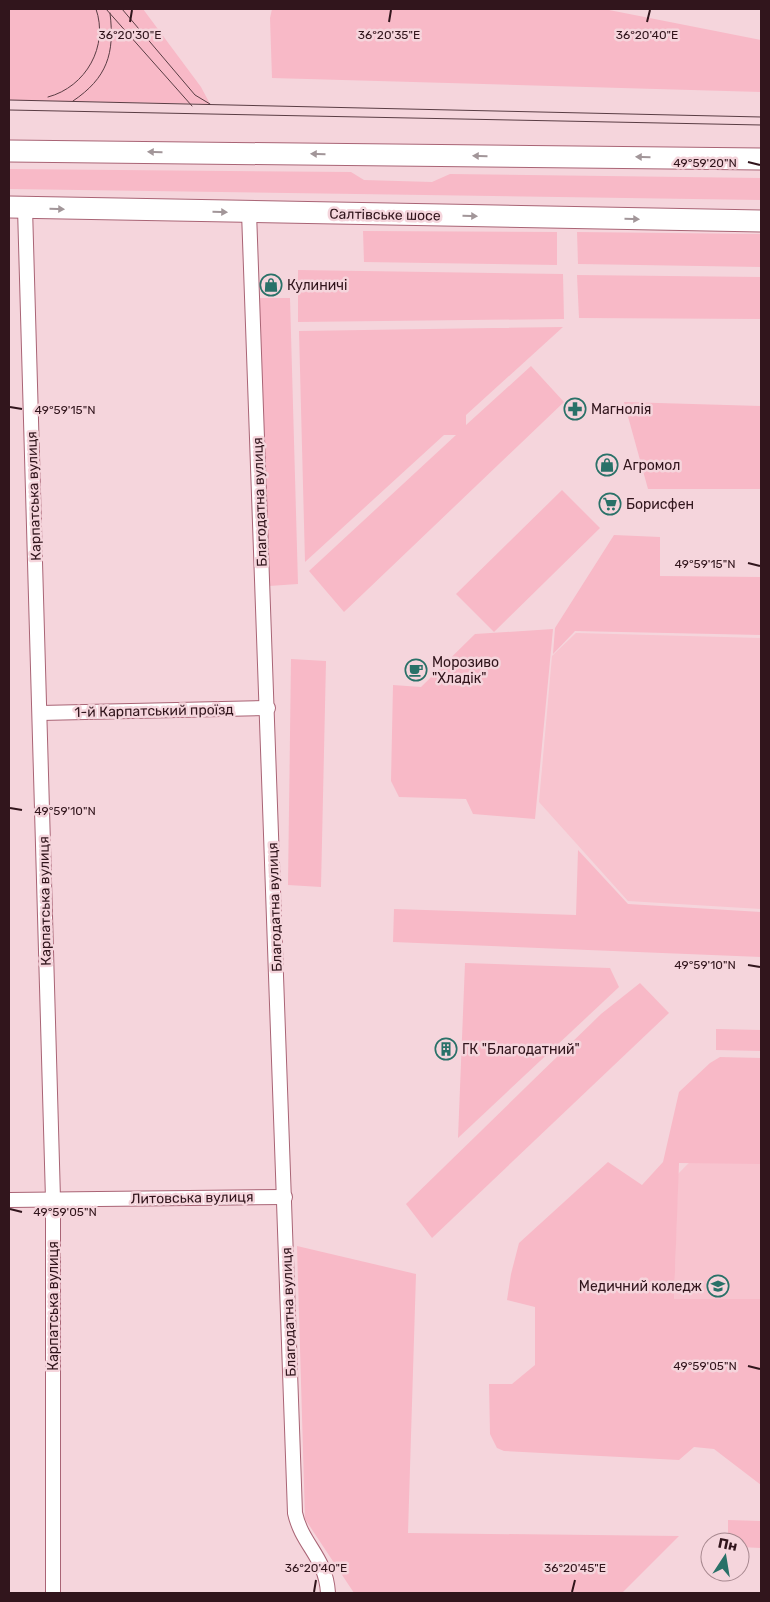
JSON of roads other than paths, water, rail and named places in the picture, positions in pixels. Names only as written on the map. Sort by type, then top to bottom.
[{"type":"main road","points":[[9,151],[761,159]]},
{"type":"main road","name":"Салтівське шосе","points":[[17,208],[761,221]]},
{"type":"street","name":"Карпатська вулиця","points":[[17,208],[40,714],[53,1199],[53,1593]]},
{"type":"street","name":"Благодатна вулиця","points":[[249,212],[295,1513],[298,1524],[325,1572],[328,1593]]},
{"type":"street","name":"1-й Карпатський проїзд","points":[[40,714],[268,708]]},
{"type":"street","name":"Литовська вулиця","points":[[9,1200],[285,1197]]},
{"type":"tram line","points":[[48,97],[62,92],[73,84],[83,75],[91,63],[97,50],[99,37],[96,9]]},
{"type":"tram line","points":[[106,9],[192,106]]},
{"type":"tram line","points":[[122,9],[195,95],[210,104]]},
{"type":"tram line","points":[[73,101],[94,83],[106,64],[111,41],[110,13]]},
{"type":"tram line","points":[[9,100],[761,117]]},
{"type":"tram line","points":[[9,110],[761,125]]},
{"type":"place","name":"Кулиничі","points":[[271,285]]},
{"type":"place","name":"Магнолія","points":[[575,409]]},
{"type":"place","name":"Агромол","points":[[607,465]]},
{"type":"place","name":"Борисфен","points":[[610,504]]},
{"type":"place","name":"Морозиво \"Хладік\"","points":[[416,670]]},
{"type":"place","name":"ГК \"Благодатний\"","points":[[446,1049]]},
{"type":"place","name":"Медичний коледж","points":[[718,1286]]}]
